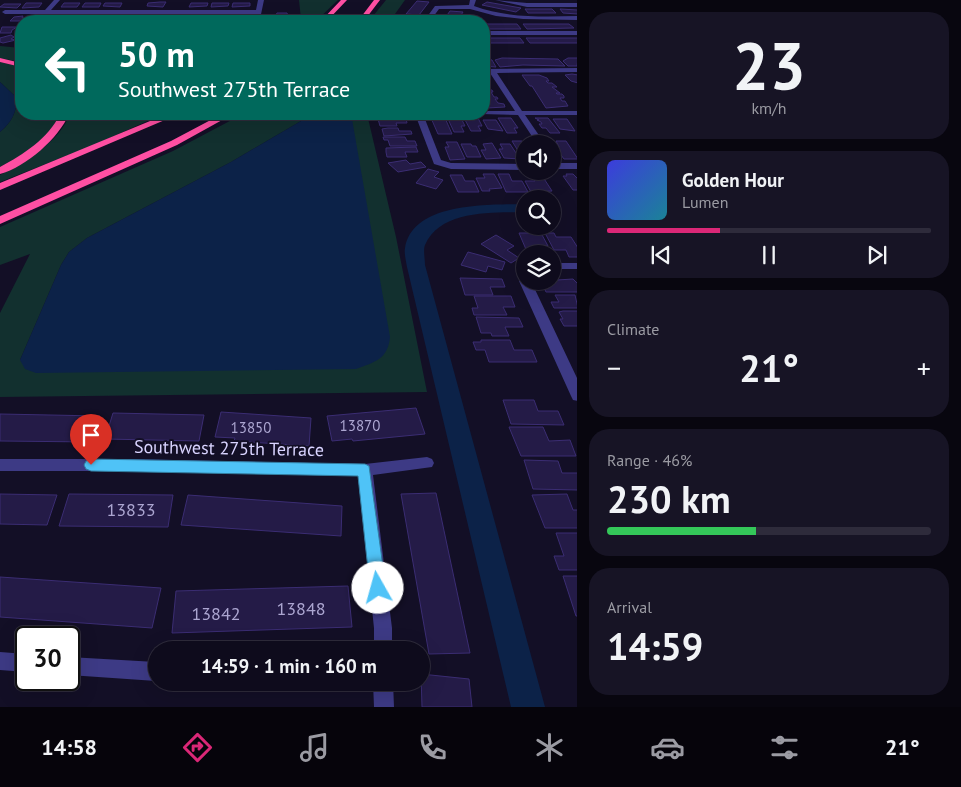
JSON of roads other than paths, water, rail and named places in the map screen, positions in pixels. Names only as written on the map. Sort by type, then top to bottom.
[{"type":"highway","points":[[330,15],[344,0]]},
{"type":"highway","points":[[366,15],[377,0]]},
{"type":"highway","points":[[0,60],[15,64]]},
{"type":"highway","points":[[0,172],[35,149],[50,136],[62,120]]},
{"type":"highway","points":[[0,187],[160,120]]},
{"type":"highway","points":[[0,220],[174,143],[217,120]]},
{"type":"street","points":[[44,15],[57,0]]},
{"type":"street","points":[[258,15],[261,0]]},
{"type":"street","points":[[471,7],[473,0]]},
{"type":"street","points":[[498,0],[527,5],[577,5]]},
{"type":"street","points":[[431,15],[437,7],[471,7],[488,14],[514,18],[577,18]]},
{"type":"street","points":[[5,12],[259,12]]},
{"type":"street","points":[[490,33],[577,33]]},
{"type":"street","points":[[492,71],[577,70]]},
{"type":"street","points":[[492,71],[535,135]]},
{"type":"street","points":[[490,113],[577,112]]},
{"type":"street","points":[[421,120],[438,162],[445,165],[516,167]]},
{"type":"street","points":[[561,165],[577,166]]},
{"type":"street","points":[[561,266],[577,266]]},
{"type":"street","points":[[529,290],[574,383],[577,396]]},
{"type":"street","name":"Southwest 275th Terrace","points":[[0,465],[137,465],[365,470],[427,463]]},
{"type":"street","points":[[365,470],[383,641]]},
{"type":"street","points":[[0,661],[15,662]]},
{"type":"street","points":[[80,667],[148,671]]},
{"type":"street","points":[[383,691],[384,707]]},
{"type":"water","points":[[0,82],[15,96],[15,111],[8,125],[0,132]]},
{"type":"water","points":[[303,120],[352,120],[390,337],[387,350],[383,355],[379,359],[356,369],[36,373],[25,369],[20,360],[61,265],[69,252],[87,238],[231,162]]},
{"type":"water","points":[[516,204],[516,212],[469,215],[443,225],[433,233],[425,245],[425,265],[545,707],[511,707],[405,252],[411,233],[422,221],[455,209]]}]
